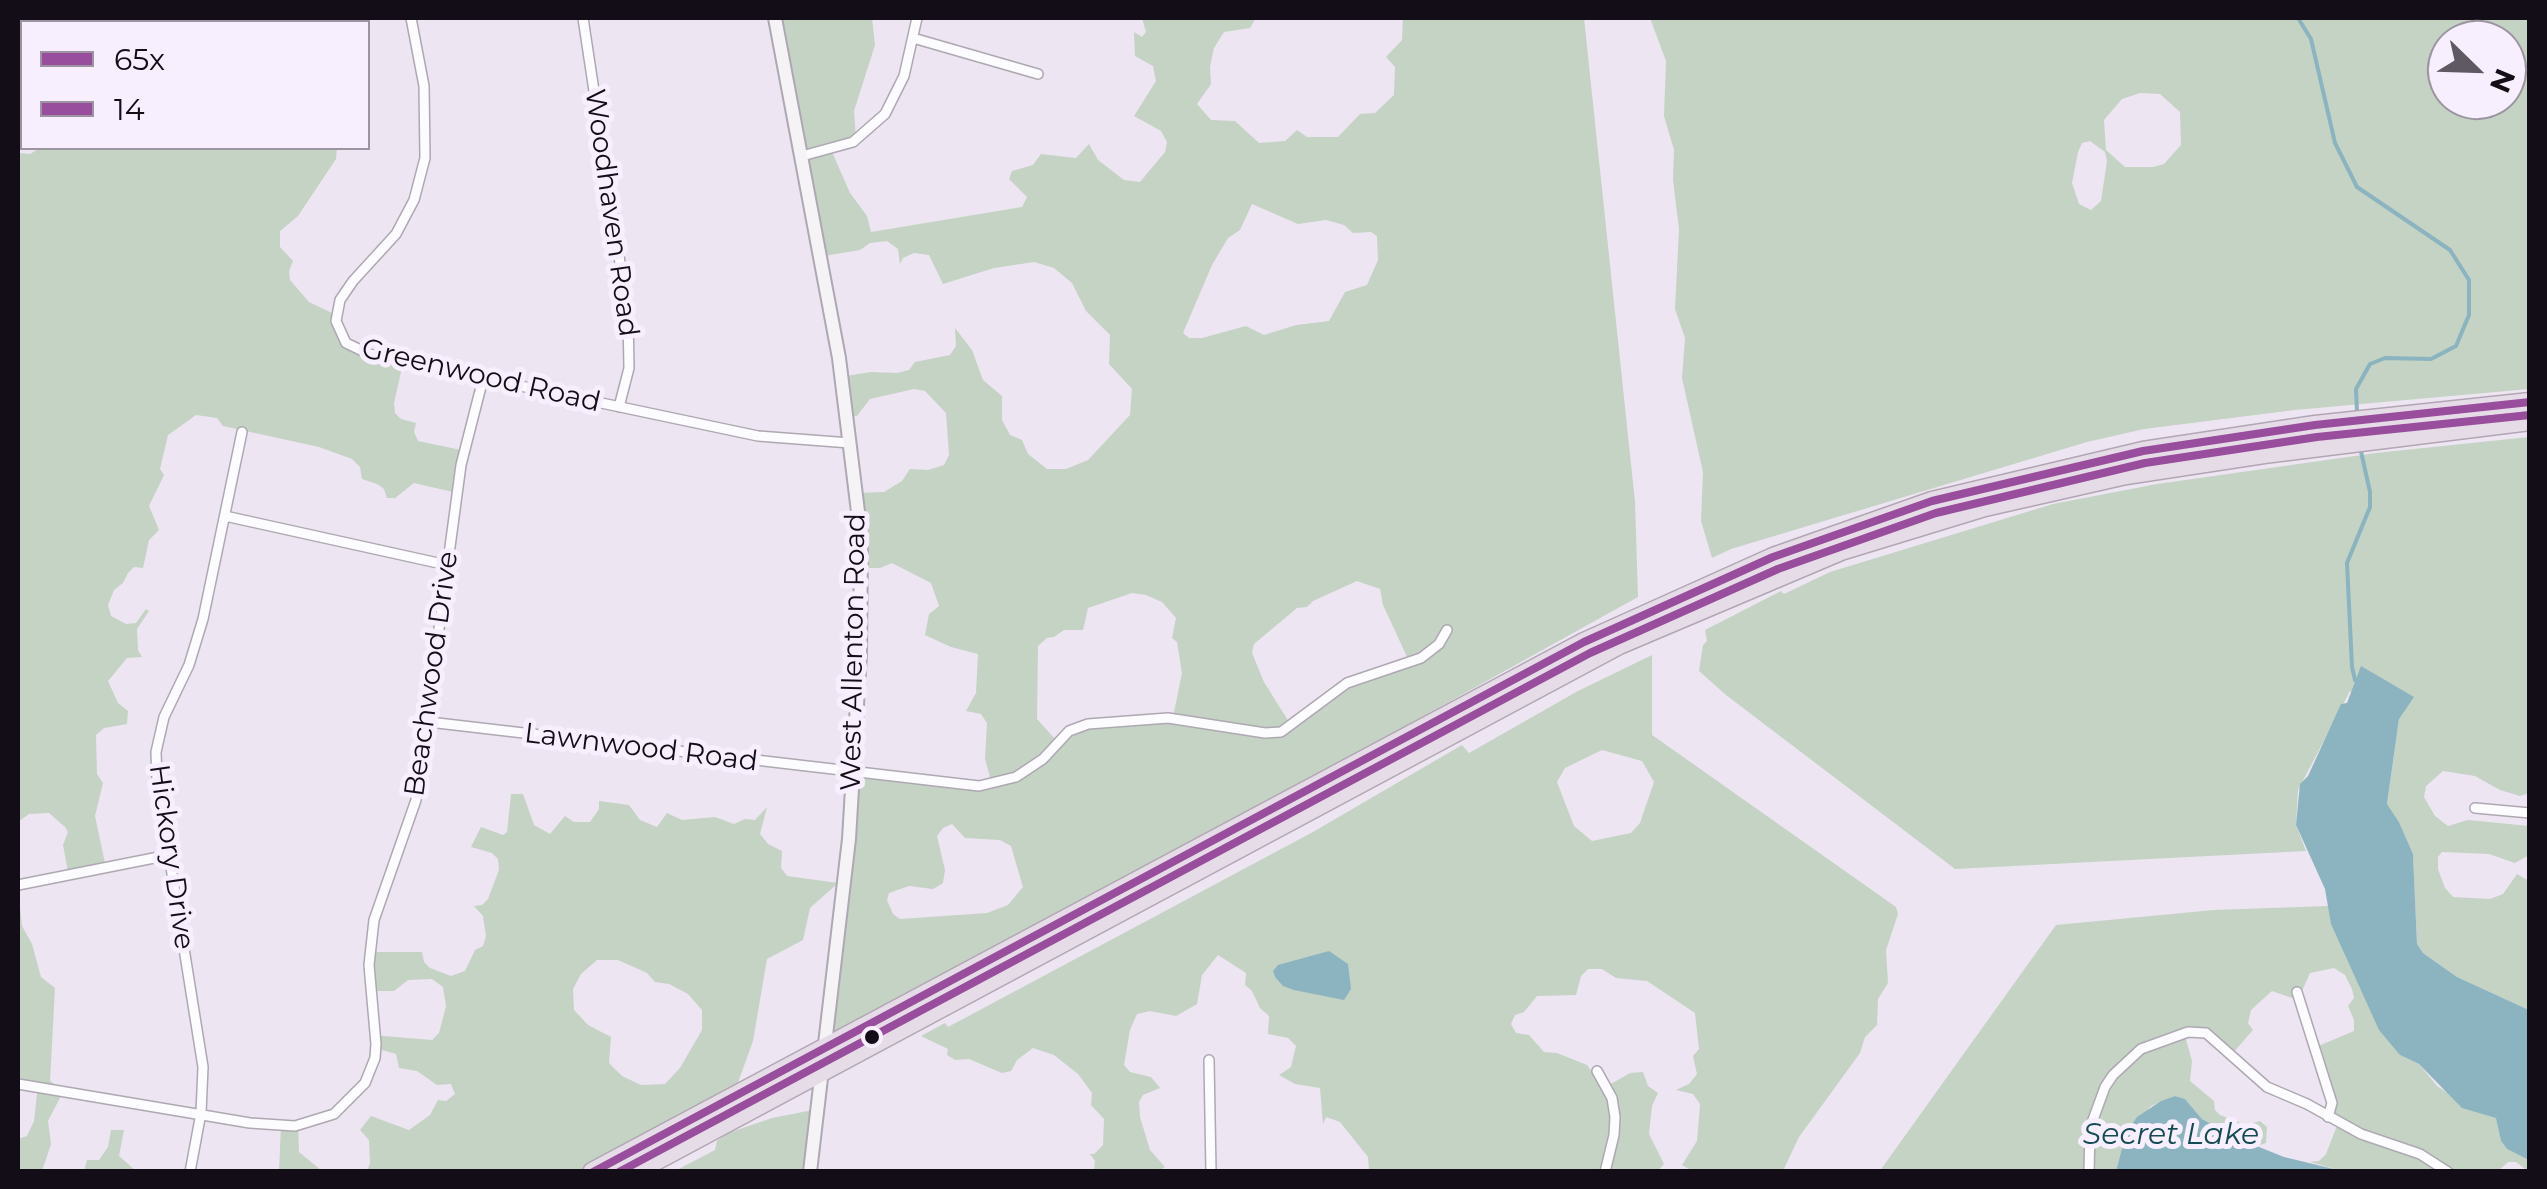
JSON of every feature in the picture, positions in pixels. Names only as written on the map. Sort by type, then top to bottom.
[{"type":"highway","points":[[592,1172],[1584,642],[1773,557],[1932,501],[2027,476],[2179,445],[2530,402]]},
{"type":"highway","points":[[634,1172],[1619,645],[1841,551],[1913,528],[2126,475],[2530,421]]},
{"type":"street","name":"Greenwood Road","points":[[412,18],[426,110],[421,180],[396,234],[345,291],[336,321],[346,343],[355,350],[758,436],[850,443]]},
{"type":"street","name":"Woodhaven Road","points":[[582,18],[628,316],[629,368],[619,408]]},
{"type":"street","name":"West Allenton Road","points":[[775,18],[839,358],[861,536],[860,654],[849,839],[810,1172]]},
{"type":"street","points":[[802,156],[853,142],[876,125],[900,89],[917,18]]},
{"type":"street","points":[[913,38],[1038,74]]},
{"type":"street","name":"Beachwood Drive","points":[[18,1084],[250,1123],[295,1126],[334,1114],[365,1083],[376,1044],[369,976],[372,932],[381,896],[411,821],[429,722],[461,464],[483,378]]},
{"type":"street","name":"Hickory Drive","points":[[190,1172],[201,1113],[202,1068],[156,752],[164,717],[197,640],[242,432]]},
{"type":"street","points":[[225,516],[446,565]]},
{"type":"street","name":"Lawnwood Road","points":[[429,722],[853,774],[963,786],[994,784],[1034,766],[1078,726],[1135,718],[1178,718],[1265,733],[1281,732],[1348,683],[1421,658],[1439,644],[1447,630]]},
{"type":"street","points":[[2474,808],[2530,813]]},
{"type":"street","points":[[18,885],[169,856]]},
{"type":"street","points":[[2297,992],[2332,1103],[2328,1116]]},
{"type":"street","points":[[2089,1172],[2090,1128],[2104,1086],[2141,1048],[2188,1032],[2206,1033],[2266,1087],[2375,1140],[2420,1154],[2448,1172]]},
{"type":"street","points":[[1209,1060],[1211,1172]]},
{"type":"street","points":[[1597,1071],[1612,1098],[1614,1116],[1614,1135],[1605,1172]]},
{"type":"green space","points":[[773,18],[872,18],[875,45],[854,111],[856,140],[832,152],[850,193],[867,216],[871,232],[1022,207],[1027,197],[1009,179],[1012,171],[1033,165],[1041,154],[1076,158],[1089,144],[1098,160],[1124,180],[1140,182],[1165,152],[1167,142],[1161,131],[1134,116],[1156,81],[1153,66],[1135,56],[1134,32],[1142,37],[1146,32],[1142,18],[1256,18],[1250,28],[1224,32],[1214,48],[1211,84],[1197,104],[1211,120],[1235,121],[1259,143],[1285,141],[1297,130],[1307,137],[1338,137],[1360,114],[1375,113],[1394,95],[1395,67],[1386,57],[1402,40],[1403,18],[1584,18],[1635,502],[1638,597],[829,1046],[851,772],[956,786],[991,780],[985,759],[987,723],[981,714],[966,711],[976,693],[978,654],[925,635],[929,614],[939,606],[931,583],[892,563],[880,568],[857,568],[856,493],[884,492],[902,481],[910,469],[928,470],[944,465],[949,455],[946,413],[925,391],[914,389],[870,399],[857,416],[844,418],[840,377],[897,373],[909,370],[915,362],[950,355],[956,346],[955,328],[972,350],[983,380],[1002,396],[1002,420],[1010,435],[1022,440],[1028,454],[1047,469],[1066,469],[1088,460],[1130,415],[1132,389],[1109,364],[1110,335],[1086,311],[1072,283],[1054,268],[1034,262],[994,268],[943,284],[929,255],[914,253],[900,264],[898,249],[887,241],[818,257]],"holes":[[[1252,204],[1298,224],[1326,220],[1344,225],[1353,233],[1371,232],[1377,236],[1378,260],[1367,285],[1345,292],[1329,321],[1296,325],[1264,335],[1246,326],[1189,338],[1183,333],[1212,265],[1228,238],[1240,230]],[[1357,581],[1380,589],[1383,605],[1408,659],[1335,686],[1289,722],[1264,682],[1252,653],[1254,644],[1297,608],[1307,607]],[[1132,593],[1162,602],[1176,618],[1172,638],[1177,642],[1182,673],[1173,717],[1090,723],[1055,739],[1037,719],[1038,646],[1064,630],[1083,630],[1088,608]],[[952,824],[965,838],[1000,840],[1011,846],[1023,887],[1008,905],[987,913],[900,919],[893,914],[887,900],[889,893],[909,886],[933,889],[943,883],[945,870],[937,836]]]},
{"type":"green space","points":[[1650,18],[2529,18],[2529,389],[2295,410],[2144,429],[2087,442],[1712,558],[1701,521],[1703,472],[1682,378],[1685,338],[1675,309],[1679,229],[1674,150],[1664,116],[1666,61]],"holes":[[[2140,93],[2160,94],[2180,112],[2181,145],[2164,164],[2125,167],[2106,150],[2104,120],[2122,99]],[[2090,141],[2105,152],[2107,161],[2101,201],[2091,210],[2079,204],[2072,183],[2078,152],[2082,143]]]},
{"type":"green space","points":[[37,150],[337,150],[336,159],[298,216],[280,231],[280,247],[293,261],[290,280],[309,302],[332,313],[335,329],[353,348],[403,363],[395,413],[416,423],[418,441],[461,450],[453,492],[414,483],[395,498],[387,498],[384,489],[362,479],[360,467],[352,459],[319,447],[223,426],[217,418],[196,415],[168,435],[160,469],[164,475],[149,506],[159,530],[149,540],[143,568],[134,567],[128,573],[108,605],[111,616],[126,624],[136,623],[146,609],[149,611],[137,629],[142,657],[127,658],[108,681],[118,703],[128,711],[127,724],[104,728],[96,735],[97,774],[103,783],[95,816],[106,868],[68,872],[63,845],[68,832],[65,827],[49,813],[29,814],[18,822],[18,156]]},
{"type":"green space","points":[[2529,437],[2529,793],[2520,796],[2475,776],[2443,771],[2426,786],[2424,797],[2435,816],[2448,826],[2468,820],[2529,826],[2529,855],[2515,863],[2489,854],[2442,852],[2438,869],[2453,897],[2490,899],[2503,894],[2517,874],[2529,881],[2529,1010],[2457,977],[2423,953],[2417,944],[2413,854],[2387,805],[2399,719],[2350,691],[2298,790],[2296,825],[2306,851],[1955,869],[1699,671],[1707,641],[1705,630],[1781,591],[1784,594],[1830,572],[2053,504],[2157,484],[2376,453]]},
{"type":"green space","points":[[1652,655],[1652,735],[1896,907],[1898,914],[1886,950],[1888,983],[1878,999],[1877,1025],[1799,1137],[1783,1171],[1693,1171],[1682,1165],[1697,1141],[1700,1104],[1693,1094],[1676,1090],[1689,1084],[1697,1074],[1693,1056],[1699,1049],[1695,1013],[1647,981],[1616,978],[1602,969],[1588,969],[1581,976],[1576,995],[1537,996],[1524,1012],[1515,1015],[1511,1024],[1516,1033],[1529,1035],[1544,1052],[1587,1065],[1604,1088],[1630,1073],[1643,1072],[1648,1086],[1658,1093],[1652,1106],[1649,1134],[1664,1164],[1658,1171],[1369,1171],[1368,1157],[1340,1122],[1326,1117],[1323,1124],[1320,1088],[1295,1084],[1279,1075],[1291,1067],[1296,1046],[1288,1038],[1268,1034],[1269,1016],[1245,985],[1246,973],[1218,955],[1202,975],[1197,1004],[1176,1016],[1150,1011],[1137,1014],[1130,1030],[1124,1065],[1130,1072],[1151,1077],[1160,1088],[1143,1095],[1139,1102],[1150,1150],[1165,1167],[1159,1171],[1094,1171],[1095,1161],[1090,1154],[1103,1145],[1104,1119],[1091,1105],[1092,1093],[1078,1074],[1054,1055],[1033,1048],[1017,1060],[1011,1071],[1002,1073],[969,1059],[955,1060],[947,1055],[948,1049],[921,1036],[945,1023],[948,1027],[1313,832],[1462,745],[1469,753],[1578,691]],"holes":[[[1602,750],[1642,761],[1654,782],[1640,823],[1631,833],[1592,841],[1574,826],[1557,782],[1565,768]]]},
{"type":"green space","points":[[511,794],[523,794],[534,825],[550,834],[565,816],[574,822],[590,822],[599,809],[599,801],[629,805],[640,820],[657,827],[667,813],[682,820],[715,817],[734,824],[755,820],[767,807],[760,834],[768,844],[782,851],[781,868],[787,876],[838,883],[810,908],[803,940],[767,959],[753,1041],[736,1088],[594,1171],[367,1171],[369,1140],[360,1130],[371,1116],[409,1130],[430,1115],[438,1100],[446,1101],[455,1094],[451,1084],[437,1085],[417,1071],[399,1068],[396,1054],[371,1047],[372,1035],[432,1040],[439,1033],[446,1006],[443,987],[432,979],[408,980],[394,991],[370,991],[367,952],[422,952],[430,968],[451,976],[465,971],[486,936],[483,916],[474,906],[488,899],[499,870],[498,859],[492,853],[471,847],[481,827],[503,835],[507,832]],"holes":[[[597,960],[618,960],[647,973],[655,982],[688,994],[702,1010],[702,1030],[680,1068],[665,1084],[641,1085],[622,1076],[609,1063],[611,1037],[588,1025],[574,1010],[573,989],[581,974]]]},
{"type":"green space","points":[[18,887],[22,926],[32,944],[41,977],[55,988],[50,1081],[64,1090],[48,1121],[51,1144],[42,1171],[18,1171],[18,1139],[27,1136],[34,1121],[38,1085],[18,1081]]},
{"type":"green space","points":[[2328,906],[2400,1055],[2419,1064],[2437,1086],[2477,1112],[2497,1118],[2501,1141],[2507,1149],[2530,1160],[2529,1172],[2516,1162],[2508,1162],[2497,1172],[2342,1171],[2310,1162],[2319,1161],[2326,1154],[2338,1123],[2329,1112],[2316,1047],[2354,1031],[2348,1006],[2354,998],[2352,989],[2345,975],[2334,968],[2310,973],[2298,1000],[2272,991],[2251,1010],[2248,1023],[2253,1030],[2232,1054],[2210,1035],[2185,1036],[2192,1061],[2190,1081],[2214,1101],[2220,1115],[2246,1125],[2260,1121],[2267,1127],[2266,1143],[2257,1146],[2239,1139],[2202,1119],[2185,1099],[2175,1096],[2151,1106],[2126,1133],[2116,1171],[1879,1172],[2056,925],[2214,910]]},
{"type":"green space","points":[[813,1110],[805,1171],[673,1172],[715,1150],[717,1141],[728,1133]]},
{"type":"green space","points":[[298,1123],[299,1152],[322,1171],[279,1172],[281,1125]]},
{"type":"green space","points":[[111,1130],[124,1130],[119,1156],[136,1171],[84,1171],[87,1160],[99,1160],[108,1147]]},
{"type":"water","points":[[2361,666],[2414,697],[2399,719],[2387,804],[2413,854],[2417,944],[2423,953],[2457,977],[2529,1010],[2529,1160],[2507,1149],[2496,1118],[2462,1108],[2419,1064],[2400,1055],[2379,1030],[2331,924],[2325,889],[2296,825],[2300,784],[2308,776],[2341,704],[2347,703]]},
{"type":"water","points":[[1329,951],[1348,964],[1351,989],[1344,1000],[1294,990],[1275,977],[1273,971],[1278,965]]},
{"type":"water","name":"Secret Lake","points":[[2175,1096],[2185,1099],[2202,1119],[2239,1139],[2284,1157],[2342,1171],[2116,1171],[2126,1133],[2137,1117]]},
{"type":"waterway","points":[[2298,18],[2311,39],[2335,143],[2357,187],[2450,250],[2469,280],[2469,315],[2456,346],[2431,359],[2385,358],[2370,364],[2356,389],[2357,412]]},
{"type":"waterway","points":[[2355,680],[2347,563],[2370,507],[2360,447]]},
{"type":"transit line","name":"65x","points":[[593,1172],[1584,642],[1773,557],[1932,501],[2143,451],[2315,425],[2530,402]]},
{"type":"transit line","name":"14","points":[[619,1172],[1590,653],[1778,569],[1936,513],[2145,463],[2317,437],[2530,415]]}]
